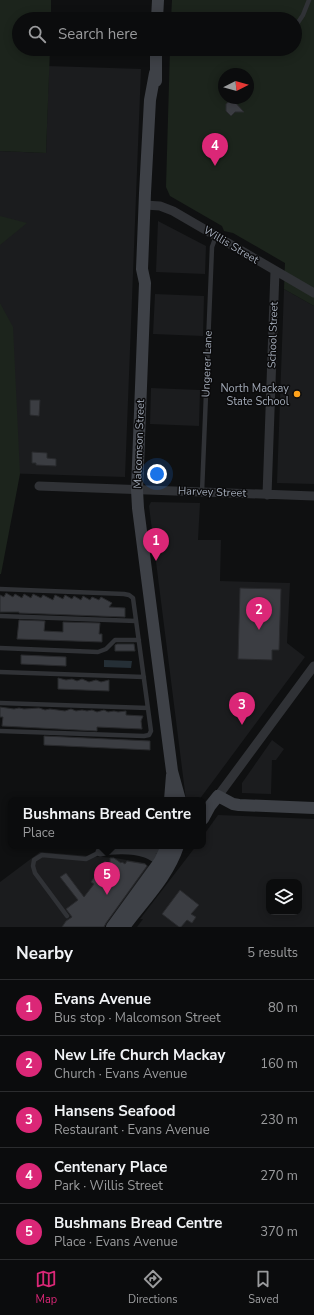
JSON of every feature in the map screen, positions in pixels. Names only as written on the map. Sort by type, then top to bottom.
[{"type":"main road","points":[[157,12],[158,0]]},
{"type":"main road","name":"Malcomson Street","points":[[156,56],[157,102],[148,205],[150,269],[145,283],[137,490],[138,508],[172,771],[179,797]]},
{"type":"main road","name":"Malcomson Street","points":[[170,797],[172,771]]},
{"type":"main road","points":[[210,804],[230,802],[239,805],[314,808]]},
{"type":"main road","points":[[112,927],[160,861],[171,849]]},
{"type":"main road","points":[[126,925],[166,872],[171,849]]},
{"type":"street","name":"Willis Street","points":[[148,205],[160,206],[173,211],[275,272],[314,293]]},
{"type":"street","name":"School Street","points":[[266,495],[275,272]]},
{"type":"street","name":"Harvey Street","points":[[39,486],[314,496]]},
{"type":"street","points":[[210,804],[314,666]]},
{"type":"street","points":[[100,852],[110,850],[134,851],[171,849]]},
{"type":"street","points":[[134,851],[148,854],[160,861]]},
{"type":"lane","points":[[302,16],[309,0]]},
{"type":"lane","name":"Ungerer Lane","points":[[202,492],[212,247],[216,236]]},
{"type":"lane","points":[[0,590],[129,595],[133,598],[151,731],[149,735],[144,736],[0,731]]},
{"type":"lane","points":[[0,616],[136,621]]},
{"type":"lane","points":[[0,648],[98,652],[106,649],[115,640],[139,640]]},
{"type":"lane","points":[[0,672],[144,677]]},
{"type":"lane","points":[[0,703],[148,708]]},
{"type":"lane","points":[[67,916],[35,873],[33,866],[34,860],[42,855],[86,859],[100,852]]},
{"type":"shaded area","points":[[0,0],[51,0],[51,12],[12,12],[12,56],[50,56],[46,153],[0,151]]},
{"type":"shaded area","points":[[172,0],[314,0],[314,306],[284,289],[285,263],[233,233],[224,231],[222,226],[170,196],[166,187],[170,56],[302,56],[302,12],[171,12]]},
{"type":"shaded area","points":[[49,66],[141,69],[125,477],[0,473],[0,151],[46,153]]},
{"type":"shaded area","points":[[0,216],[27,223],[0,245]]},
{"type":"shaded area","points":[[158,221],[206,246],[205,274],[156,272]]},
{"type":"shaded area","name":"North Mackay State School","points":[[284,289],[314,306],[314,484],[277,483]]},
{"type":"shaded area","points":[[155,294],[204,296],[203,336],[153,334]]},
{"type":"shaded area","points":[[0,303],[13,327],[20,474],[1,574],[0,574]]},
{"type":"shaded area","points":[[151,388],[200,390],[199,426],[150,424]]},
{"type":"shaded area","points":[[151,502],[200,503],[198,540],[221,540],[220,581],[290,583],[287,643],[305,657],[201,797],[186,797],[149,506]]},
{"type":"shaded area","points":[[104,660],[132,661],[131,668],[104,667]]},
{"type":"shaded area","points":[[272,740],[284,749],[276,760],[272,760],[271,794],[242,793],[242,783]]},
{"type":"shaded area","points":[[218,815],[314,819],[314,927],[137,927],[143,919],[140,919],[194,849],[206,849],[206,832]]},
{"type":"shaded area","points":[[40,852],[115,858],[145,863],[149,867],[104,927],[0,927],[0,882]]},
{"type":"building","points":[[226,104],[237,104],[244,112],[235,112],[231,116],[226,111]]},
{"type":"building","points":[[30,400],[40,400],[39,416],[30,415]]},
{"type":"building","points":[[32,452],[47,453],[47,458],[56,459],[56,466],[36,465],[36,463],[32,463]]},
{"type":"building","points":[[240,588],[281,589],[279,650],[272,650],[272,660],[238,659]]},
{"type":"building","points":[[6,593],[13,597],[15,594],[22,598],[24,594],[31,598],[33,594],[41,598],[43,595],[53,600],[55,595],[63,599],[65,595],[72,599],[74,596],[81,600],[83,596],[90,600],[92,597],[99,600],[101,597],[112,603],[109,607],[125,608],[125,617],[0,612],[0,595],[4,597]]},
{"type":"building","points":[[19,620],[45,621],[44,631],[63,632],[63,622],[100,623],[99,634],[102,634],[102,642],[17,639]]},
{"type":"building","points":[[134,644],[135,651],[115,651],[115,645]]},
{"type":"building","points":[[21,655],[66,657],[66,666],[21,664]]},
{"type":"building","points":[[58,678],[77,681],[82,679],[89,682],[96,680],[101,682],[109,680],[109,691],[58,689]]},
{"type":"building","points":[[0,707],[14,709],[39,708],[45,710],[50,709],[65,711],[71,709],[76,711],[92,710],[97,712],[104,710],[108,712],[126,711],[126,715],[143,716],[141,721],[142,729],[97,727],[97,731],[2,726],[3,717],[0,717]]},
{"type":"building","points":[[44,736],[150,741],[150,750],[44,745]]},
{"type":"building","points":[[110,858],[114,858],[125,864],[127,861],[145,864],[147,866],[104,927],[62,927],[66,921],[72,917],[66,909],[78,900],[60,877],[66,873],[84,897],[94,884],[91,882],[105,861],[110,865]]},
{"type":"building","points":[[180,890],[199,905],[191,914],[196,917],[192,923],[187,920],[181,927],[179,927],[162,914]]},
{"type":"place","name":"Centenary Place","points":[[215,166]]},
{"type":"place","name":"North Mackay State School","points":[[297,394]]},
{"type":"place","name":"Evans Avenue","points":[[156,561]]},
{"type":"place","name":"New Life Church Mackay","points":[[259,630]]},
{"type":"place","name":"Hansens Seafood","points":[[242,725]]},
{"type":"place","name":"Bushmans Bread Centre","points":[[107,895]]}]
